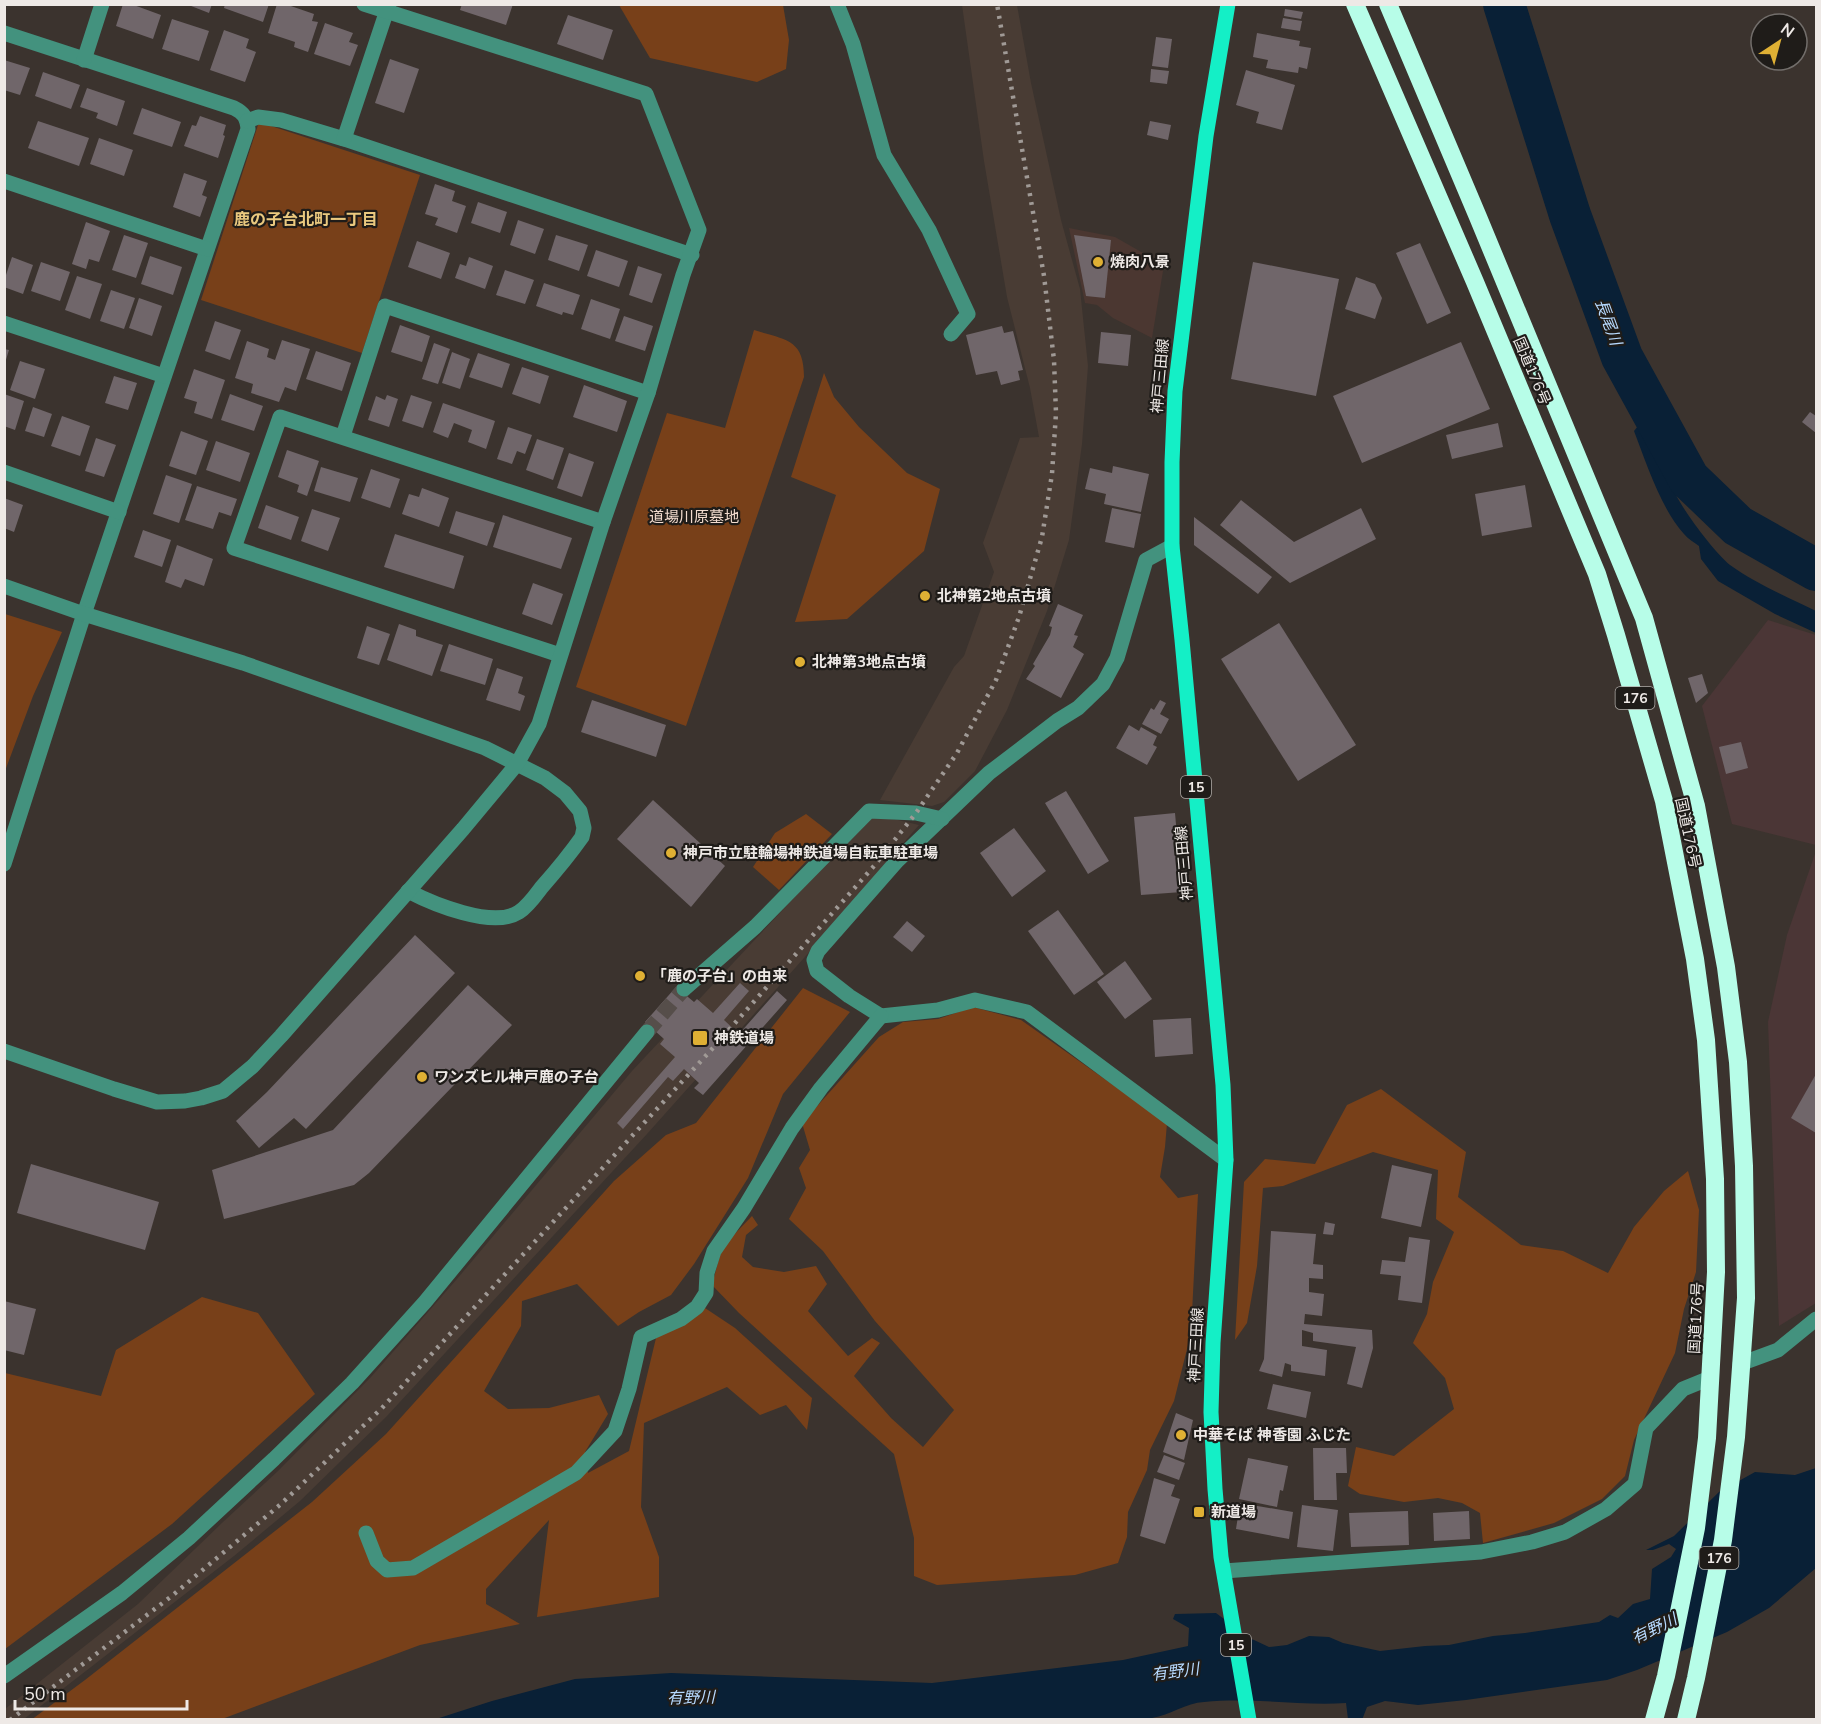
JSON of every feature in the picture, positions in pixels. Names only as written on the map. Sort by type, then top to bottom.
[{"type":"highway","name":"国道176号","points":[[1355,4],[1475,282],[1597,574],[1664,801],[1695,959],[1706,1040],[1715,1179],[1716,1272],[1707,1438],[1695,1528],[1666,1676],[1654,1719]]},
{"type":"highway","name":"国道176号","points":[[1388,4],[1644,618],[1696,806],[1726,967],[1738,1062],[1744,1166],[1746,1298],[1736,1437],[1723,1540],[1686,1719]]},
{"type":"main road","name":"神戸三田線","points":[[1228,4],[1206,136],[1175,391],[1172,546],[1223,1085],[1226,1160],[1213,1343],[1211,1412],[1215,1489],[1221,1557],[1249,1719]]},
{"type":"street","points":[[84,60],[102,4]]},
{"type":"street","points":[[4,1051],[157,1102],[185,1101],[223,1090],[239,1080],[253,1066],[330,982],[463,829],[517,764],[538,724],[603,522],[648,393],[683,275],[699,230],[646,94],[387,8],[364,4]]},
{"type":"street","points":[[837,4],[853,44],[884,155],[929,230],[968,314],[951,334]]},
{"type":"street","points":[[344,139],[387,8]]},
{"type":"street","points":[[4,33],[234,108],[243,113],[248,129],[84,614],[4,864]]},
{"type":"street","points":[[247,122],[258,117],[281,120],[692,255]]},
{"type":"street","points":[[4,181],[207,249]]},
{"type":"street","points":[[343,436],[385,306],[648,393]]},
{"type":"street","points":[[4,323],[164,376]]},
{"type":"street","points":[[560,655],[234,548],[280,417],[603,522]]},
{"type":"street","points":[[4,472],[118,512]]},
{"type":"street","points":[[1172,546],[1146,560],[1117,658],[1102,684],[1078,708],[1057,721],[989,773],[897,861],[818,951],[814,960],[817,970],[824,977],[881,1016],[938,1010],[975,1000],[1027,1012],[1226,1160]]},
{"type":"street","points":[[4,586],[84,614],[243,663],[485,748],[545,778],[565,794],[580,811],[584,828],[582,837],[537,893],[518,912],[501,918],[487,918],[427,901],[408,891]]},
{"type":"street","points":[[684,989],[755,927],[869,811],[916,813],[942,819]]},
{"type":"street","points":[[366,1533],[377,1561],[387,1570],[413,1569],[576,1473],[615,1431],[629,1389],[640,1337],[681,1319],[697,1307],[706,1293],[707,1273],[714,1251],[744,1208],[792,1128],[815,1096],[881,1016]]},
{"type":"street","points":[[4,1676],[122,1593],[189,1538],[352,1383],[425,1302],[647,1032]]},
{"type":"street","points":[[1740,1364],[1778,1350],[1816,1319]]},
{"type":"street","points":[[1224,1571],[1481,1552],[1532,1542],[1565,1532],[1606,1509],[1635,1484],[1646,1428],[1683,1389],[1710,1378]]},
{"type":"shaded area","points":[[962,5],[1017,5],[1031,83],[1061,220],[1080,289],[1088,366],[1082,444],[1069,540],[1047,611],[1007,710],[975,771],[944,802],[932,806],[880,800],[954,667],[964,656],[994,572],[983,543],[1020,438],[1039,437],[1030,388],[1007,297],[984,161]]},
{"type":"shaded area","points":[[1069,228],[1115,237],[1164,265],[1152,338],[1113,318],[1097,305],[1085,303]]},
{"type":"shaded area","points":[[1768,620],[1816,635],[1816,845],[1732,824],[1702,706]]},
{"type":"shaded area","points":[[873,817],[919,825],[647,1134],[387,1416],[300,1501],[234,1556],[24,1719],[5,1720],[5,1709],[138,1604],[278,1471],[371,1377],[457,1279],[632,1071],[864,823]]},
{"type":"shaded area","points":[[1816,851],[1816,1303],[1779,1326],[1768,1022],[1787,935]]},
{"type":"green space","points":[[619,5],[783,5],[789,40],[786,69],[757,82],[650,58]]},
{"type":"green space","points":[[259,122],[420,175],[362,353],[201,300]]},
{"type":"green space","name":"道場川原墓地","points":[[754,330],[791,343],[801,355],[804,377],[686,726],[576,687],[667,413],[725,428]]},
{"type":"green space","points":[[824,373],[834,397],[859,427],[907,473],[940,489],[924,551],[847,619],[795,622],[836,495],[791,477]]},
{"type":"green space","points":[[5,614],[62,632],[33,696],[5,771]]},
{"type":"green space","points":[[806,814],[832,834],[779,890],[753,867],[775,833]]},
{"type":"green space","points":[[803,988],[850,1012],[783,1094],[748,1178],[694,1264],[671,1295],[618,1326],[577,1284],[522,1301],[521,1326],[484,1391],[508,1409],[549,1408],[599,1395],[608,1414],[585,1452],[588,1473],[629,1451],[656,1338],[705,1308],[735,1328],[812,1398],[807,1430],[786,1405],[760,1415],[727,1387],[644,1423],[641,1507],[659,1557],[659,1597],[537,1617],[549,1520],[486,1589],[486,1604],[520,1624],[420,1645],[222,1719],[31,1720],[312,1502],[386,1434],[614,1181],[666,1135],[696,1123]]},
{"type":"green space","points":[[973,1007],[1021,1020],[1167,1123],[1160,1177],[1178,1198],[1198,1194],[1191,1333],[1174,1401],[1150,1450],[1147,1470],[1128,1512],[1127,1537],[1118,1563],[1075,1575],[937,1585],[914,1576],[914,1538],[894,1454],[739,1313],[712,1285],[722,1247],[752,1216],[758,1225],[746,1235],[742,1257],[753,1267],[784,1272],[816,1266],[827,1284],[808,1311],[848,1356],[872,1338],[880,1343],[854,1376],[891,1418],[923,1447],[954,1410],[875,1321],[823,1251],[789,1219],[806,1188],[799,1168],[810,1150],[802,1123],[879,1037],[903,1022],[938,1019]]},
{"type":"green space","points":[[1381,1089],[1466,1152],[1458,1197],[1521,1245],[1563,1251],[1608,1273],[1634,1227],[1664,1191],[1688,1171],[1699,1210],[1696,1272],[1684,1309],[1675,1353],[1634,1440],[1625,1476],[1602,1499],[1554,1523],[1483,1543],[1480,1513],[1462,1503],[1438,1498],[1404,1502],[1360,1494],[1348,1486],[1356,1447],[1394,1456],[1454,1409],[1445,1378],[1413,1343],[1427,1314],[1433,1282],[1454,1232],[1436,1219],[1438,1170],[1373,1152],[1283,1186],[1263,1188],[1257,1266],[1247,1323],[1235,1340],[1244,1182],[1265,1159],[1315,1164],[1347,1105]]},
{"type":"green space","points":[[202,1297],[258,1313],[315,1394],[172,1524],[5,1649],[5,1373],[101,1396],[116,1350]]},
{"type":"water","points":[[1642,421],[1677,466],[1685,483],[1679,483],[1676,495],[1709,542],[1730,565],[1740,572],[1816,611],[1816,633],[1775,614],[1718,581],[1701,559],[1699,546],[1676,524],[1661,499],[1634,431]]},
{"type":"water","name":"有野川","points":[[1816,1468],[1816,1568],[1769,1608],[1727,1632],[1637,1670],[1607,1680],[1418,1705],[1385,1701],[1367,1707],[1362,1720],[1348,1719],[1346,1703],[1240,1700],[1197,1703],[1159,1716],[1127,1720],[433,1720],[492,1701],[575,1679],[671,1673],[932,1683],[1123,1660],[1188,1646],[1189,1628],[1173,1619],[1175,1614],[1216,1613],[1224,1619],[1231,1633],[1269,1647],[1287,1645],[1309,1636],[1329,1637],[1343,1643],[1380,1651],[1449,1645],[1493,1636],[1599,1622],[1610,1615],[1618,1618],[1633,1604],[1650,1599],[1652,1569],[1671,1557],[1676,1549],[1669,1544],[1646,1550],[1674,1536],[1719,1492],[1755,1472],[1795,1475]]},
{"type":"building","points":[[123,4],[131,4],[161,15],[153,39],[116,26]]},
{"type":"building","points":[[186,4],[212,4],[209,13]]},
{"type":"building","points":[[225,4],[269,4],[263,22],[224,8]]},
{"type":"building","points":[[277,4],[285,4],[314,14],[312,21],[318,22],[308,52],[294,47],[295,42],[268,33]]},
{"type":"building","points":[[462,4],[513,4],[506,25],[460,10]]},
{"type":"building","points":[[1285,9],[1303,12],[1301,19],[1284,16]]},
{"type":"building","points":[[568,15],[613,30],[603,60],[557,44]]},
{"type":"building","points":[[1283,18],[1302,21],[1300,31],[1281,28]]},
{"type":"building","points":[[172,19],[209,31],[199,61],[162,49]]},
{"type":"building","points":[[325,23],[353,33],[349,42],[358,45],[350,66],[314,54]]},
{"type":"building","points":[[224,30],[249,39],[246,48],[256,52],[245,82],[210,70]]},
{"type":"building","points":[[1257,33],[1300,41],[1299,46],[1311,48],[1307,69],[1299,67],[1298,73],[1266,68],[1268,60],[1253,57]]},
{"type":"building","points":[[1156,37],[1172,39],[1168,68],[1152,66]]},
{"type":"building","points":[[390,59],[419,69],[404,113],[375,103]]},
{"type":"building","points":[[4,60],[30,68],[20,95],[4,90]]},
{"type":"building","points":[[1151,69],[1169,71],[1167,84],[1150,82]]},
{"type":"building","points":[[1246,70],[1295,85],[1282,130],[1256,123],[1259,112],[1236,105]]},
{"type":"building","points":[[43,72],[80,85],[71,109],[35,96]]},
{"type":"building","points":[[87,88],[125,101],[117,126],[96,118],[98,113],[80,107]]},
{"type":"building","points":[[142,108],[181,122],[172,147],[133,134]]},
{"type":"building","points":[[200,116],[226,125],[218,158],[184,146],[192,125],[196,126]]},
{"type":"building","points":[[38,121],[89,138],[79,166],[28,148]]},
{"type":"building","points":[[1150,121],[1171,125],[1168,140],[1147,135]]},
{"type":"building","points":[[99,138],[133,150],[124,176],[90,164]]},
{"type":"building","points":[[184,173],[207,181],[202,195],[207,197],[200,217],[173,207]]},
{"type":"building","points":[[435,184],[455,191],[452,201],[466,206],[457,233],[435,225],[438,218],[425,214]]},
{"type":"building","points":[[478,202],[507,212],[500,233],[471,223]]},
{"type":"building","points":[[518,220],[544,229],[535,254],[510,245]]},
{"type":"building","points":[[86,222],[110,231],[99,262],[89,259],[86,269],[72,264]]},
{"type":"building","points":[[124,235],[148,243],[136,278],[112,270]]},
{"type":"building","points":[[556,235],[588,245],[579,271],[548,260]]},
{"type":"building","points":[[1074,235],[1111,240],[1105,298],[1086,296]]},
{"type":"building","points":[[417,241],[450,253],[441,279],[408,267]]},
{"type":"building","points":[[1420,243],[1451,313],[1427,324],[1396,253]]},
{"type":"building","points":[[596,250],[628,261],[619,287],[587,276]]},
{"type":"building","points":[[150,256],[182,267],[173,295],[141,284]]},
{"type":"building","points":[[12,257],[33,265],[23,294],[4,287]]},
{"type":"building","points":[[469,257],[493,266],[485,289],[455,278],[460,264],[466,266]]},
{"type":"building","points":[[41,262],[70,272],[60,301],[31,291]]},
{"type":"building","points":[[1253,262],[1339,279],[1316,396],[1231,379]]},
{"type":"building","points":[[638,266],[662,274],[652,303],[629,295]]},
{"type":"building","points":[[505,270],[534,280],[525,304],[496,295]]},
{"type":"building","points":[[77,276],[102,284],[90,319],[65,310]]},
{"type":"building","points":[[1356,277],[1375,284],[1382,298],[1375,319],[1345,309]]},
{"type":"building","points":[[544,283],[580,295],[573,315],[563,312],[562,315],[536,306]]},
{"type":"building","points":[[111,290],[135,298],[124,329],[100,321]]},
{"type":"building","points":[[139,298],[162,306],[152,336],[129,328]]},
{"type":"building","points":[[591,299],[620,309],[610,339],[581,329]]},
{"type":"building","points":[[624,316],[653,326],[645,351],[615,341]]},
{"type":"building","points":[[215,321],[241,330],[230,360],[205,351]]},
{"type":"building","points":[[400,325],[430,336],[422,362],[391,352]]},
{"type":"building","points":[[1002,326],[1004,333],[1013,331],[1023,370],[1018,371],[1020,380],[1001,385],[997,371],[976,375],[966,335]]},
{"type":"building","points":[[1101,332],[1131,335],[1128,366],[1098,363]]},
{"type":"building","points":[[282,340],[310,349],[296,391],[285,387],[279,402],[251,393],[253,384],[235,378],[247,341],[269,349],[267,357],[275,360]]},
{"type":"building","points":[[1461,342],[1490,409],[1362,463],[1333,396]]},
{"type":"building","points":[[434,343],[450,349],[438,384],[422,379]]},
{"type":"building","points":[[4,349],[9,350],[5,363],[4,363]]},
{"type":"building","points":[[316,351],[351,363],[342,391],[306,379]]},
{"type":"building","points":[[452,352],[470,359],[460,389],[442,383]]},
{"type":"building","points":[[478,353],[510,364],[502,388],[469,377]]},
{"type":"building","points":[[20,361],[45,369],[35,399],[10,390]]},
{"type":"building","points":[[522,367],[549,376],[540,404],[512,394]]},
{"type":"building","points":[[194,369],[225,380],[212,419],[194,413],[197,402],[184,398]]},
{"type":"building","points":[[114,376],[137,383],[128,410],[105,403]]},
{"type":"building","points":[[584,385],[627,401],[617,432],[573,417]]},
{"type":"building","points":[[4,394],[24,401],[15,430],[4,426]]},
{"type":"building","points":[[230,394],[263,406],[254,431],[221,420]]},
{"type":"building","points":[[387,395],[398,399],[389,427],[368,420],[376,396],[385,400]]},
{"type":"building","points":[[411,395],[432,402],[423,428],[402,421]]},
{"type":"building","points":[[443,403],[495,421],[486,449],[468,442],[472,430],[454,423],[448,438],[433,432]]},
{"type":"building","points":[[33,407],[52,414],[44,437],[25,431]]},
{"type":"building","points":[[1810,412],[1816,416],[1816,433],[1802,422]]},
{"type":"building","points":[[62,416],[90,426],[80,456],[51,446]]},
{"type":"building","points":[[1498,423],[1503,447],[1452,459],[1446,435]]},
{"type":"building","points":[[508,427],[532,435],[525,454],[517,451],[512,464],[497,459]]},
{"type":"building","points":[[181,431],[208,441],[196,475],[169,466]]},
{"type":"building","points":[[96,438],[116,445],[104,477],[85,471]]},
{"type":"building","points":[[537,439],[564,448],[553,480],[526,470]]},
{"type":"building","points":[[216,441],[250,453],[240,482],[206,470]]},
{"type":"building","points":[[287,450],[319,461],[307,496],[297,492],[299,485],[278,477]]},
{"type":"building","points":[[569,453],[594,462],[582,497],[557,488]]},
{"type":"building","points":[[1113,466],[1149,474],[1141,512],[1104,504],[1106,494],[1085,489],[1090,468],[1112,473]]},
{"type":"building","points":[[321,467],[358,478],[350,502],[314,491]]},
{"type":"building","points":[[371,469],[400,479],[390,508],[361,498]]},
{"type":"building","points":[[166,475],[192,484],[179,523],[153,514]]},
{"type":"building","points":[[1525,485],[1532,527],[1482,536],[1475,494]]},
{"type":"building","points":[[197,486],[237,499],[231,516],[219,512],[213,529],[185,520]]},
{"type":"building","points":[[422,488],[449,498],[439,527],[402,514],[409,494],[419,497]]},
{"type":"building","points":[[4,498],[23,505],[14,532],[4,528]]},
{"type":"building","points":[[1241,500],[1294,542],[1361,508],[1376,539],[1290,583],[1220,525]]},
{"type":"building","points":[[266,505],[299,517],[291,540],[258,528]]},
{"type":"building","points":[[1112,508],[1141,514],[1134,548],[1105,542]]},
{"type":"building","points":[[312,509],[340,518],[328,551],[301,541]]},
{"type":"building","points":[[456,511],[495,523],[487,546],[449,533]]},
{"type":"building","points":[[503,515],[572,538],[561,569],[493,547]]},
{"type":"building","points":[[1194,517],[1272,577],[1258,594],[1194,545]]},
{"type":"building","points":[[143,530],[171,540],[162,567],[134,557]]},
{"type":"building","points":[[395,534],[464,556],[454,589],[384,567]]},
{"type":"building","points":[[177,545],[213,559],[204,586],[185,579],[181,588],[165,582]]},
{"type":"building","points":[[533,583],[563,594],[552,625],[522,614]]},
{"type":"building","points":[[1058,604],[1083,615],[1074,635],[1078,636],[1073,647],[1084,654],[1061,698],[1026,679],[1050,635],[1052,627],[1049,626]]},
{"type":"building","points":[[1279,623],[1356,745],[1298,781],[1221,659]]},
{"type":"building","points":[[399,624],[416,630],[416,636],[443,645],[432,676],[387,660]]},
{"type":"building","points":[[367,626],[390,634],[379,665],[357,658]]},
{"type":"building","points":[[449,644],[493,659],[485,685],[440,671]]},
{"type":"building","points":[[497,668],[523,677],[518,693],[525,696],[520,711],[486,700]]},
{"type":"building","points":[[1702,674],[1708,693],[1696,703],[1688,678]]},
{"type":"building","points":[[592,700],[666,725],[656,757],[581,732]]},
{"type":"building","points":[[1160,700],[1166,703],[1160,714],[1169,719],[1161,734],[1142,724],[1151,708],[1154,710]]},
{"type":"building","points":[[1129,725],[1139,731],[1141,727],[1157,736],[1153,745],[1157,747],[1147,765],[1116,748]]},
{"type":"building","points":[[1741,742],[1748,768],[1726,774],[1719,747]]},
{"type":"building","points":[[1066,791],[1109,861],[1088,874],[1045,803]]},
{"type":"building","name":"神戸市立駐輪場神鉄道場自転車駐車場","points":[[653,800],[725,866],[691,907],[617,839]]},
{"type":"building","points":[[1175,813],[1182,892],[1141,895],[1134,817]]},
{"type":"building","points":[[1014,828],[1046,871],[1012,897],[980,853]]},
{"type":"building","points":[[1058,910],[1104,974],[1074,995],[1028,931]]},
{"type":"building","points":[[907,921],[925,936],[912,952],[893,937]]},
{"type":"building","points":[[415,935],[455,973],[306,1129],[294,1118],[259,1148],[236,1121],[267,1092]]},
{"type":"building","points":[[1125,961],[1152,999],[1125,1019],[1097,982]]},
{"type":"building","points":[[740,983],[749,991],[724,1020],[739,1034],[777,991],[787,1000],[703,1095],[694,1088],[699,1083],[684,1069],[673,1081],[668,1077],[623,1129],[617,1123],[675,1057],[660,1044],[664,1039],[645,1022],[676,987],[694,1002],[697,999],[713,1013]]},
{"type":"building","name":"ワンズヒル神戸鹿の子台","points":[[468,985],[512,1025],[369,1173],[354,1185],[224,1219],[212,1170],[333,1130]]},
{"type":"building","points":[[1191,1018],[1193,1054],[1155,1057],[1153,1020]]},
{"type":"building","points":[[1816,1074],[1816,1133],[1791,1118]]},
{"type":"building","points":[[31,1164],[159,1202],[145,1250],[17,1213]]},
{"type":"building","points":[[1392,1165],[1432,1174],[1421,1227],[1381,1218]]},
{"type":"building","points":[[1325,1222],[1335,1224],[1333,1235],[1323,1234]]},
{"type":"building","points":[[1271,1231],[1316,1234],[1313,1264],[1323,1265],[1323,1279],[1309,1278],[1309,1292],[1324,1294],[1322,1316],[1305,1314],[1304,1324],[1372,1330],[1373,1348],[1362,1388],[1347,1384],[1356,1347],[1313,1341],[1313,1333],[1302,1330],[1302,1346],[1327,1350],[1325,1376],[1291,1371],[1291,1365],[1285,1363],[1282,1377],[1259,1371],[1264,1359]]},
{"type":"building","points":[[1409,1237],[1430,1240],[1422,1303],[1398,1300],[1401,1276],[1380,1274],[1382,1260],[1405,1262]]},
{"type":"building","points":[[4,1301],[36,1309],[24,1355],[4,1350]]},
{"type":"building","points":[[1273,1384],[1311,1392],[1306,1418],[1267,1409]]},
{"type":"building","points":[[1176,1413],[1193,1420],[1184,1460],[1163,1452]]},
{"type":"building","points":[[1313,1448],[1346,1448],[1347,1473],[1336,1473],[1337,1500],[1314,1500]]},
{"type":"building","points":[[1164,1455],[1185,1463],[1179,1480],[1157,1472]]},
{"type":"building","points":[[1248,1458],[1288,1466],[1277,1507],[1239,1499]]},
{"type":"building","points":[[1154,1478],[1175,1485],[1171,1496],[1180,1499],[1165,1544],[1140,1536]]},
{"type":"building","points":[[1240,1503],[1293,1512],[1289,1539],[1236,1529]]},
{"type":"building","points":[[1302,1505],[1338,1510],[1333,1551],[1297,1547]]},
{"type":"building","points":[[1408,1511],[1409,1545],[1351,1547],[1349,1513]]},
{"type":"building","points":[[1469,1511],[1470,1539],[1434,1541],[1433,1513]]},
{"type":"waterway","name":"長尾川","points":[[1504,4],[1570,215],[1622,357],[1689,479],[1738,526],[1816,570]]},
{"type":"tunnel","points":[[647,1032],[684,989]]},
{"type":"railway","points":[[10,1720],[173,1595],[281,1504],[382,1408],[712,1049],[874,866],[916,813],[957,753],[996,680],[1019,617],[1042,537],[1052,474],[1056,413],[1054,360],[1044,276],[997,4]]},
{"type":"place","name":"焼肉八景","points":[[1098,262]]},
{"type":"place","name":"北神第2地点古墳","points":[[925,596]]},
{"type":"place","name":"北神第3地点古墳","points":[[800,662]]},
{"type":"place","name":"神戸市立駐輪場神鉄道場自転車駐車場","points":[[671,853]]},
{"type":"place","name":"「鹿の子台」の由来","points":[[640,976]]},
{"type":"place","name":"神鉄道場","points":[[700,1038]]},
{"type":"place","name":"ワンズヒル神戸鹿の子台","points":[[422,1077]]},
{"type":"place","name":"中華そば 神香園 ふじた","points":[[1181,1435]]},
{"type":"place","name":"新道場","points":[[1199,1512]]},
{"type":"district","name":"鹿の子台北町一丁目","points":[[306,219]]}]
